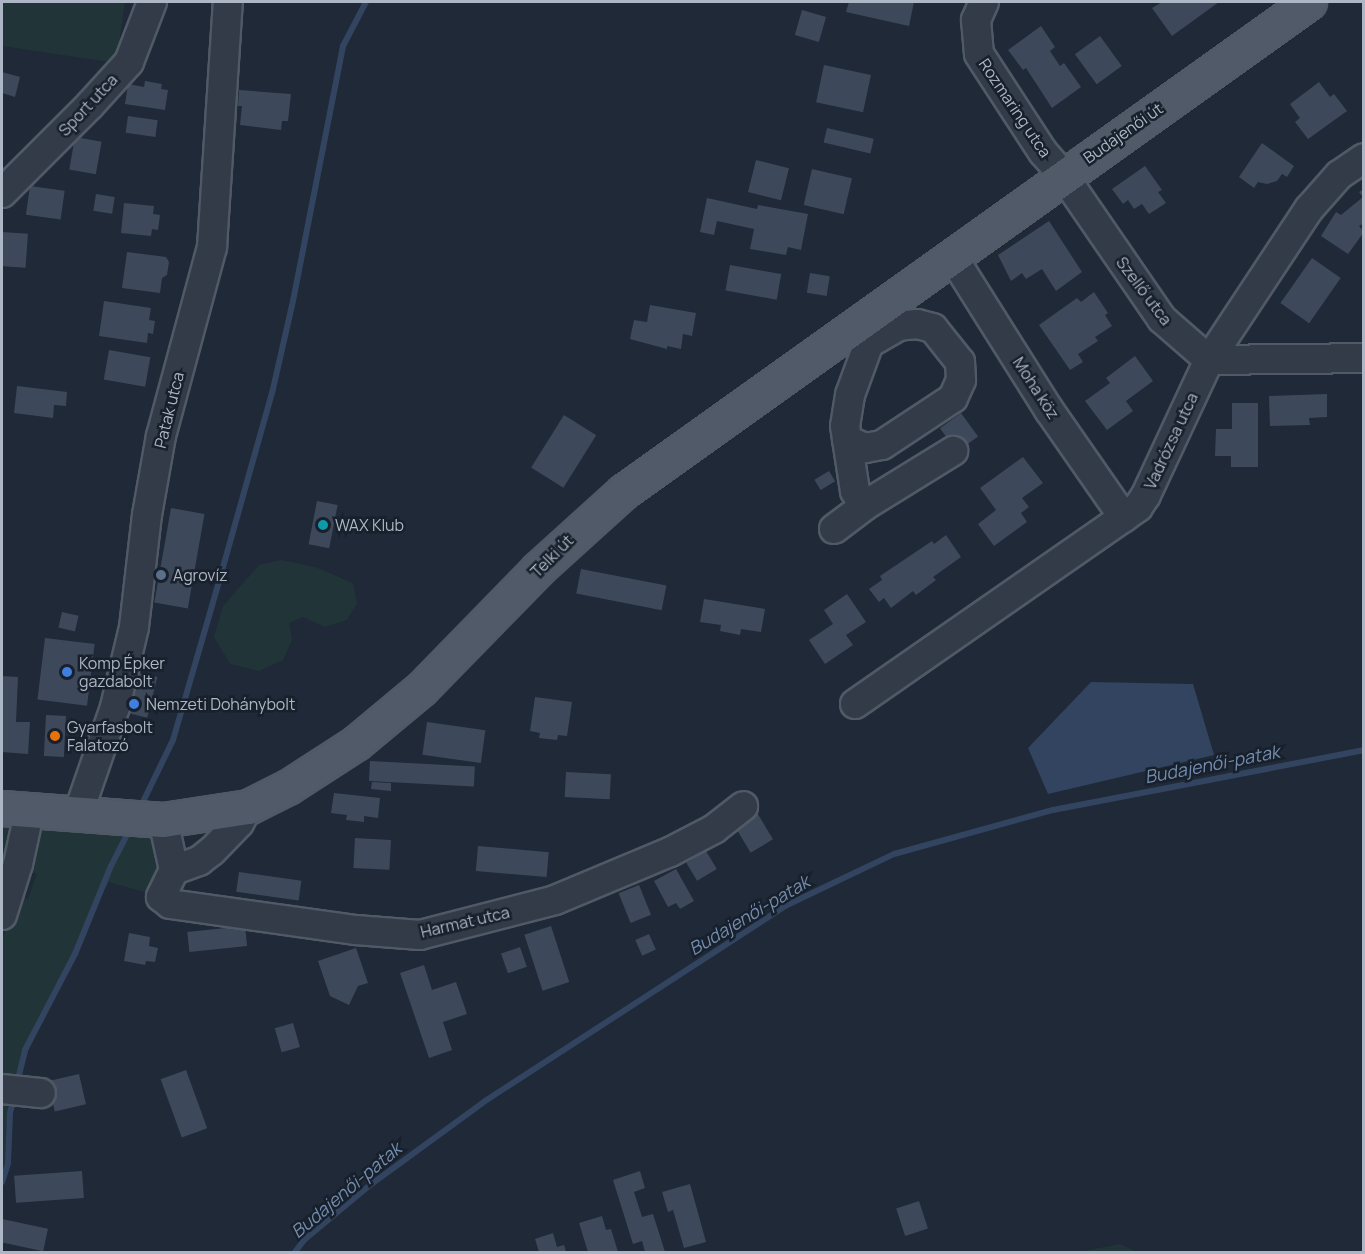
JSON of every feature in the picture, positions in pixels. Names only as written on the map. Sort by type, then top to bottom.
[{"type":"main road","name":"Budajenői út","points":[[945,261],[1309,2]]},
{"type":"main road","name":"Telki út","points":[[16,809],[144,820],[248,807],[288,787],[356,743],[422,688],[538,569],[623,492],[864,333],[945,261]]},
{"type":"street","name":"Sport utca","points":[[2,193],[129,62],[152,2]]},
{"type":"street","name":"Patak utca","points":[[78,814],[115,707],[134,627],[147,515],[161,436],[212,247],[228,2]]},
{"type":"street","name":"Rozmaring utca","points":[[984,2],[976,20],[978,54],[1043,152],[1063,175]]},
{"type":"street","name":"Vadrózsa utca","points":[[855,704],[1124,518],[1146,495],[1209,360],[1309,209],[1339,175],[1364,158]]},
{"type":"street","name":"Szellő utca","points":[[1063,175],[1162,319],[1209,360]]},
{"type":"street","name":"Moha köz","points":[[945,261],[1124,518]]},
{"type":"street","points":[[847,440],[865,448],[882,445],[953,398],[961,380],[960,362],[933,328],[917,324],[864,333],[845,426],[847,440],[855,491],[864,506]]},
{"type":"street","points":[[1209,360],[1364,358]]},
{"type":"street","points":[[834,529],[864,506],[952,451]]},
{"type":"street","name":"Harmat utca","points":[[174,870],[161,897],[170,904],[345,928],[420,935],[555,900],[670,852],[714,828],[743,806]]},
{"type":"street","points":[[144,820],[174,870],[199,861],[212,851],[239,823],[248,807]]},
{"type":"street","points":[[3,906],[18,864],[16,809]]},
{"type":"green space","points":[[2,2],[125,2],[116,63],[2,46]]},
{"type":"green space","points":[[281,560],[315,567],[353,583],[357,603],[347,620],[325,627],[303,617],[289,623],[292,640],[283,660],[259,671],[230,664],[214,637],[223,606],[259,565]]},
{"type":"green space","points":[[2,821],[11,831],[2,885]]},
{"type":"green space","points":[[40,822],[164,828],[161,897],[109,882],[93,909],[75,954],[25,1050],[10,1113],[8,1163],[2,1182],[2,939],[18,896],[28,899],[37,874],[21,868]]},
{"type":"green space","points":[[1120,1244],[1137,1252],[1079,1252]]},
{"type":"water","points":[[1091,682],[1193,684],[1214,755],[1048,794],[1028,748]]},
{"type":"building","points":[[849,2],[914,2],[909,26],[846,12]]},
{"type":"building","points":[[1162,2],[1219,2],[1172,36],[1152,8]]},
{"type":"building","points":[[802,10],[826,17],[819,42],[795,35]]},
{"type":"building","points":[[1041,26],[1055,47],[1050,51],[1060,66],[1064,63],[1081,87],[1052,108],[1026,68],[1023,70],[1008,50]]},
{"type":"building","points":[[1100,36],[1122,66],[1097,84],[1075,54]]},
{"type":"building","points":[[824,65],[871,75],[863,112],[816,102]]},
{"type":"building","points":[[2,72],[20,77],[15,97],[2,93]]},
{"type":"building","points":[[145,81],[162,84],[161,89],[168,90],[165,110],[125,104],[128,84],[144,87]]},
{"type":"building","points":[[1319,82],[1330,97],[1334,94],[1347,111],[1308,139],[1295,122],[1300,118],[1290,104]]},
{"type":"building","points":[[239,90],[291,94],[288,121],[282,121],[281,130],[240,125],[242,106],[238,106]]},
{"type":"building","points":[[128,116],[158,120],[155,137],[126,133]]},
{"type":"building","points":[[827,128],[874,139],[870,153],[824,143]]},
{"type":"building","points":[[75,137],[102,142],[96,174],[69,169]]},
{"type":"building","points":[[1262,143],[1294,166],[1287,177],[1282,174],[1277,181],[1267,184],[1258,182],[1254,188],[1239,177]]},
{"type":"building","points":[[756,160],[789,168],[781,200],[748,192]]},
{"type":"building","points":[[1145,166],[1162,190],[1158,192],[1166,203],[1149,214],[1142,204],[1134,209],[1128,200],[1123,204],[1112,189]]},
{"type":"building","points":[[812,169],[852,178],[844,214],[804,205]]},
{"type":"building","points":[[30,186],[65,191],[61,220],[26,215]]},
{"type":"building","points":[[1364,189],[1364,223],[1359,226],[1364,232],[1348,254],[1321,236],[1336,212],[1341,215],[1363,197],[1359,192]]},
{"type":"building","points":[[96,194],[115,197],[112,214],[93,211]]},
{"type":"building","points":[[707,198],[757,209],[758,205],[808,214],[801,250],[788,247],[786,255],[750,249],[754,229],[717,221],[714,235],[700,232]]},
{"type":"building","points":[[124,203],[154,206],[153,214],[160,215],[158,230],[152,229],[151,236],[121,233]]},
{"type":"building","points":[[1049,221],[1082,272],[1056,291],[1042,269],[1026,279],[1022,273],[1011,281],[998,255]]},
{"type":"building","points":[[2,232],[28,234],[26,268],[2,266]]},
{"type":"building","points":[[127,252],[166,257],[169,262],[167,275],[162,278],[160,293],[122,288]]},
{"type":"building","points":[[1312,258],[1341,278],[1309,323],[1280,303]]},
{"type":"building","points":[[730,265],[781,274],[777,300],[725,291]]},
{"type":"building","points":[[810,273],[830,276],[827,296],[807,293]]},
{"type":"building","points":[[1094,292],[1108,313],[1105,315],[1112,326],[1095,337],[1098,341],[1078,354],[1083,362],[1070,370],[1039,325],[1077,298],[1081,302]]},
{"type":"building","points":[[104,301],[151,308],[149,320],[155,321],[153,334],[148,333],[147,343],[99,336]]},
{"type":"building","points":[[650,305],[696,313],[692,336],[683,334],[681,349],[667,346],[667,349],[630,339],[634,320],[647,322]]},
{"type":"building","points":[[109,350],[150,357],[145,387],[104,380]]},
{"type":"building","points":[[1135,356],[1153,381],[1126,401],[1133,411],[1107,430],[1085,401],[1110,383],[1106,378]]},
{"type":"building","points":[[17,386],[67,392],[66,406],[54,405],[53,418],[14,413]]},
{"type":"building","points":[[1327,394],[1327,417],[1309,418],[1310,425],[1270,426],[1269,396]]},
{"type":"building","points":[[1232,403],[1258,403],[1258,467],[1231,467],[1231,456],[1215,456],[1216,429],[1232,429]]},
{"type":"building","points":[[961,413],[978,436],[957,452],[940,428]]},
{"type":"building","points":[[564,415],[596,435],[563,488],[531,468]]},
{"type":"building","points":[[1023,457],[1043,483],[1022,498],[1029,507],[1021,513],[1027,522],[994,546],[978,524],[996,510],[980,488]]},
{"type":"building","points":[[829,471],[835,481],[821,490],[814,480]]},
{"type":"building","name":"WAX Klub","points":[[317,501],[338,505],[329,548],[309,544]]},
{"type":"building","points":[[171,508],[204,514],[188,608],[154,603]]},
{"type":"building","points":[[946,535],[961,557],[933,577],[936,580],[916,595],[913,591],[891,608],[884,598],[879,602],[869,589],[882,580],[880,576],[932,541],[934,544]]},
{"type":"building","points":[[581,569],[666,586],[662,610],[576,594]]},
{"type":"building","points":[[847,594],[866,622],[846,635],[853,645],[825,664],[809,640],[833,624],[824,610]]},
{"type":"building","points":[[704,599],[765,609],[761,632],[741,629],[740,635],[720,631],[721,625],[700,622]]},
{"type":"building","points":[[62,612],[79,616],[75,631],[58,628]]},
{"type":"building","name":"Komp Épker gazdabolt","points":[[45,638],[95,644],[87,706],[37,700]]},
{"type":"building","points":[[137,672],[157,677],[147,718],[127,713]]},
{"type":"building","points":[[2,676],[18,677],[16,722],[30,722],[28,754],[2,752]]},
{"type":"building","points":[[535,697],[572,702],[567,736],[558,735],[557,740],[539,738],[540,733],[530,731]]},
{"type":"building","name":"Gyarfasbolt Falatozó","points":[[46,715],[66,716],[64,757],[44,756]]},
{"type":"building","points":[[427,722],[485,730],[481,763],[422,755]]},
{"type":"building","points":[[370,761],[475,766],[474,786],[369,781]]},
{"type":"building","points":[[566,772],[611,774],[610,799],[565,797]]},
{"type":"building","points":[[372,782],[391,783],[391,791],[371,789]]},
{"type":"building","points":[[334,793],[380,798],[378,818],[364,816],[364,822],[346,820],[347,815],[331,813]]},
{"type":"building","points":[[756,811],[773,839],[751,853],[734,824]]},
{"type":"building","points":[[355,838],[391,840],[389,870],[353,868]]},
{"type":"building","points":[[478,846],[549,852],[547,877],[476,871]]},
{"type":"building","points":[[706,851],[717,869],[697,881],[686,863]]},
{"type":"building","points":[[676,869],[694,901],[680,909],[676,903],[668,907],[654,881]]},
{"type":"building","points":[[239,872],[301,881],[299,901],[236,892]]},
{"type":"building","points":[[639,885],[651,915],[631,923],[619,893]]},
{"type":"building","points":[[245,926],[247,946],[189,952],[187,932]]},
{"type":"building","points":[[551,926],[569,982],[543,991],[524,935]]},
{"type":"building","points":[[129,933],[150,937],[149,946],[158,948],[155,962],[146,961],[145,965],[124,961]]},
{"type":"building","points":[[649,934],[656,950],[642,956],[635,940]]},
{"type":"building","points":[[520,947],[527,967],[508,973],[501,954]]},
{"type":"building","points":[[356,948],[368,983],[358,986],[349,1005],[330,996],[318,961]]},
{"type":"building","points":[[424,965],[432,990],[456,982],[467,1014],[443,1022],[452,1050],[429,1058],[400,973]]},
{"type":"building","points":[[293,1023],[300,1047],[282,1052],[275,1028]]},
{"type":"building","points":[[186,1070],[207,1128],[182,1137],[161,1079]]},
{"type":"building","points":[[79,1074],[86,1104],[55,1111],[48,1081]]},
{"type":"building","points":[[82,1171],[84,1198],[16,1203],[14,1176]]},
{"type":"building","points":[[640,1171],[645,1188],[634,1192],[642,1217],[653,1214],[665,1252],[645,1252],[642,1241],[633,1244],[613,1180]]},
{"type":"building","points":[[690,1184],[706,1242],[684,1248],[673,1210],[668,1212],[662,1192]]},
{"type":"building","points":[[919,1201],[928,1229],[905,1236],[896,1208]]},
{"type":"building","points":[[602,1216],[606,1230],[611,1229],[618,1252],[588,1252],[579,1223]]},
{"type":"building","points":[[2,1219],[48,1229],[43,1251],[2,1243]]},
{"type":"building","points":[[553,1233],[557,1247],[564,1245],[566,1252],[539,1252],[535,1239]]},
{"type":"waterway","points":[[139,810],[173,740],[216,592],[273,389],[293,301],[343,46],[366,2]]},
{"type":"waterway","name":"Budajenői-patak","points":[[295,1252],[304,1240],[370,1185],[485,1101],[785,906],[894,854],[1053,810],[1364,750]]},
{"type":"waterway","points":[[17,1083],[25,1050],[75,954],[111,866],[131,827]]},
{"type":"waterway","points":[[2,1182],[8,1163],[10,1113],[14,1098]]},
{"type":"place","name":"WAX Klub","points":[[323,525]]},
{"type":"place","name":"Agrovíz","points":[[161,575]]},
{"type":"place","name":"Komp Épker gazdabolt","points":[[67,672]]},
{"type":"place","name":"Nemzeti Dohánybolt","points":[[134,704]]},
{"type":"place","name":"Gyarfasbolt Falatozó","points":[[55,736]]}]
